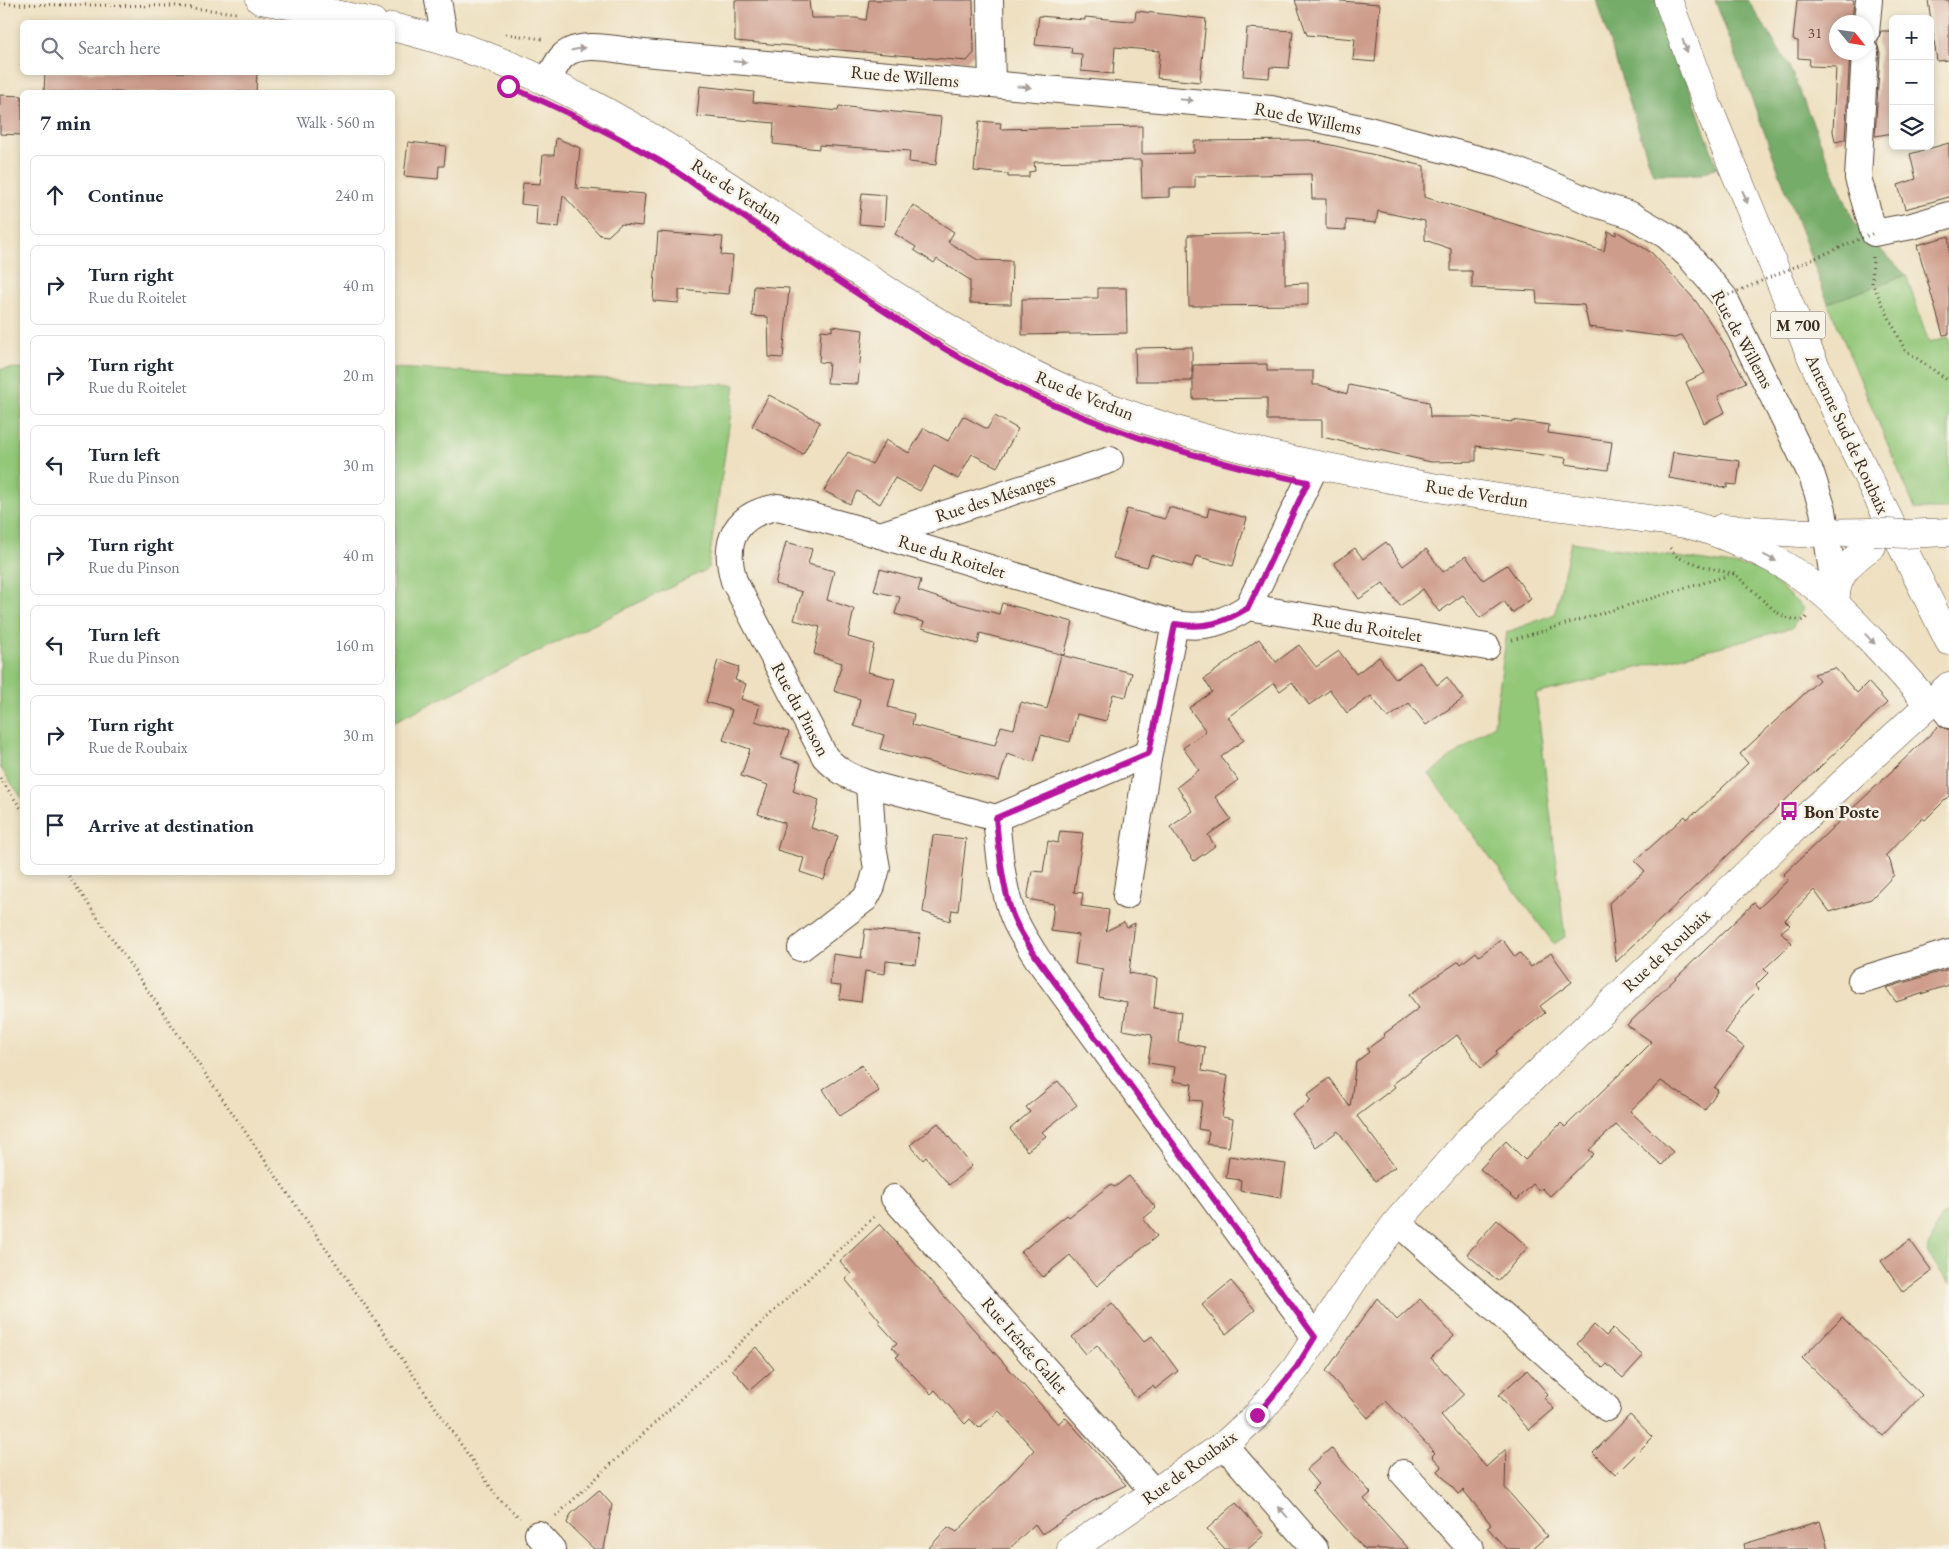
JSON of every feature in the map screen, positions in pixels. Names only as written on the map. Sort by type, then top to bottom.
[{"type":"main road","name":"Antenne Sud de Roubaix","points":[[1668,0],[1707,104],[1810,354],[1851,444],[1949,641]]},
{"type":"main road","name":"Antenne Sud de Roubaix","points":[[1687,0],[1732,119],[1803,295],[1888,479],[1949,603]]},
{"type":"main road","points":[[249,6],[312,9],[363,20]]},
{"type":"main road","name":"Rue de Verdun","points":[[395,28],[445,41],[492,58],[596,106],[699,166],[876,284],[948,329],[993,355],[1036,376],[1121,412],[1214,441],[1316,466],[1477,495],[1693,526],[1738,542],[1777,561],[1836,598]]},
{"type":"main road","points":[[1693,526],[1826,533],[1872,539],[1886,539],[1904,534],[1949,532]]},
{"type":"main road","points":[[1872,539],[1838,580],[1836,598],[1913,685],[1942,699]]},
{"type":"main road","name":"Rue de Roubaix","points":[[1071,1549],[1224,1445],[1257,1415],[1296,1368],[1357,1275],[1396,1222],[1437,1174],[1508,1100],[1797,826],[1942,699]]},
{"type":"street","points":[[438,0],[445,41]]},
{"type":"street","points":[[990,0],[992,84]]},
{"type":"street","points":[[1868,15],[1869,0]]},
{"type":"street","name":"Rue de Willems","points":[[547,82],[562,56],[574,48],[591,47],[644,54],[1271,109],[1369,130],[1500,165],[1647,223],[1667,236],[1688,255],[1724,297],[1812,476],[1823,510],[1836,598]]},
{"type":"street","points":[[1865,60],[1858,178],[1874,241],[1912,226],[1949,216]]},
{"type":"street","name":"Rue des Mésanges","points":[[880,535],[1110,460]]},
{"type":"street","points":[[1248,608],[1316,466]]},
{"type":"street","name":"Rue du Roitelet","points":[[747,605],[734,581],[729,564],[729,548],[734,534],[742,522],[752,514],[778,507],[880,535],[1175,624],[1206,626],[1230,618],[1248,608],[1487,647]]},
{"type":"street","name":"Rue du Pinson","points":[[747,605],[825,757],[836,769],[869,784],[996,818]]},
{"type":"street","points":[[1126,896],[1149,753],[1175,624]]},
{"type":"street","points":[[1149,753],[996,818],[1003,873],[1010,907],[1020,931],[1033,952],[1315,1337]]},
{"type":"street","points":[[802,948],[865,899],[872,886],[877,868],[873,846],[869,784]]},
{"type":"street","points":[[1861,980],[1949,953]]},
{"type":"street","name":"Rue Irénée Gallet","points":[[894,1198],[1155,1493]]},
{"type":"street","points":[[1396,1222],[1607,1408]]},
{"type":"street","points":[[1224,1445],[1315,1549]]},
{"type":"street","points":[[1403,1473],[1464,1547]]},
{"type":"path","points":[[0,4],[249,6]]},
{"type":"path","points":[[1724,297],[1874,241],[1872,283],[1905,350],[1949,381]]},
{"type":"path","points":[[1671,543],[1670,549],[1677,557],[1735,574],[1785,618],[1801,621],[1836,598]]},
{"type":"path","points":[[1487,647],[1777,561]]},
{"type":"path","points":[[0,778],[20,807]]},
{"type":"path","points":[[68,875],[498,1498],[545,1541],[894,1198]]},
{"type":"green space","points":[[1596,0],[1659,0],[1717,167],[1701,174],[1653,174]]},
{"type":"green space","points":[[1715,0],[1748,0],[1789,66],[1854,222],[1906,275],[1828,303]]},
{"type":"green space","points":[[1906,275],[1929,343],[1949,337],[1949,509],[1915,509],[1828,303]]},
{"type":"green space","points":[[20,368],[20,795],[0,767],[0,369]]},
{"type":"green space","points":[[395,368],[735,385],[708,569],[395,721]]},
{"type":"green space","points":[[1571,542],[1761,569],[1803,608],[1792,628],[1536,694],[1565,937],[1554,944],[1429,774],[1494,725],[1507,632],[1555,614]]},
{"type":"green space","points":[[1949,1212],[1949,1284],[1927,1252],[1940,1218]]},
{"type":"building","points":[[735,0],[809,0],[811,18],[856,18],[866,20],[869,0],[973,0],[974,53],[967,61],[735,41]]},
{"type":"building","points":[[1295,0],[1327,0],[1380,4],[1375,62],[1353,60],[1355,39],[1307,35]]},
{"type":"building","points":[[1797,0],[1854,0],[1853,15],[1829,15],[1829,60],[1850,60],[1845,140],[1835,142],[1833,131],[1836,67],[1809,66],[1810,59],[1798,58],[1798,41],[1793,40]]},
{"type":"building","points":[[1928,0],[1949,0],[1949,60],[1937,61],[1934,41],[1934,15],[1930,15]]},
{"type":"building","points":[[1136,11],[1206,19],[1200,82],[1157,78],[1160,51],[1115,47],[1113,74],[1081,71],[1082,54],[1071,53],[1072,48],[1035,45],[1039,16],[1085,20],[1085,17],[1130,21],[1135,20]]},
{"type":"building","points":[[1247,28],[1293,31],[1289,68],[1270,67],[1269,78],[1243,76]]},
{"type":"building","points":[[1881,31],[1889,31],[1889,134],[1875,136],[1880,53],[1877,43]]},
{"type":"building","points":[[45,75],[257,75],[256,90],[44,90]]},
{"type":"building","points":[[700,86],[754,92],[753,102],[838,111],[839,106],[941,117],[936,165],[909,162],[910,151],[819,145],[819,149],[773,144],[774,123],[697,116]]},
{"type":"building","points":[[0,95],[20,96],[20,135],[0,134]]},
{"type":"building","points":[[979,121],[1001,123],[1000,129],[1142,126],[1142,154],[1194,153],[1194,141],[1309,140],[1424,166],[1424,197],[1604,251],[1608,231],[1616,235],[1616,231],[1652,253],[1695,300],[1726,346],[1746,382],[1718,396],[1725,412],[1704,423],[1686,382],[1705,373],[1682,335],[1675,338],[1589,327],[1584,305],[1537,303],[1536,291],[1472,288],[1472,271],[1451,271],[1451,249],[1425,240],[1425,221],[1378,211],[1376,223],[1346,220],[1346,230],[1326,229],[1326,199],[1312,199],[1311,174],[1195,176],[1195,188],[1170,188],[1170,197],[1142,198],[1141,160],[1034,162],[1035,171],[1029,172],[1029,177],[1008,177],[1008,174],[974,171]]},
{"type":"building","points":[[556,138],[580,148],[576,188],[645,194],[642,226],[621,224],[608,236],[600,235],[563,195],[559,227],[536,225],[537,206],[521,204],[523,183],[540,184],[543,155],[554,155]]},
{"type":"building","points":[[408,142],[446,146],[444,166],[439,166],[438,179],[404,176]]},
{"type":"building","points":[[1949,143],[1949,197],[1905,209],[1898,185],[1916,179],[1910,154],[1924,150],[1934,150],[1934,147]]},
{"type":"building","points":[[862,193],[886,195],[884,226],[859,224]]},
{"type":"building","points":[[913,205],[954,232],[948,242],[978,260],[1012,261],[1011,304],[970,303],[970,280],[937,259],[934,263],[914,250],[916,247],[895,234]]},
{"type":"building","points":[[658,232],[723,237],[721,255],[733,256],[729,294],[679,290],[679,303],[653,301]]},
{"type":"building","points":[[1285,233],[1285,284],[1308,283],[1308,305],[1189,306],[1188,235]]},
{"type":"building","points":[[1949,236],[1949,334],[1943,335],[1917,245]]},
{"type":"building","points":[[754,286],[789,288],[783,358],[769,357],[768,317],[752,316]]},
{"type":"building","points":[[1098,288],[1126,288],[1127,333],[1022,335],[1022,299],[1098,298]]},
{"type":"building","points":[[832,326],[863,330],[858,384],[827,383],[829,363],[819,362],[821,330],[832,331]]},
{"type":"building","points":[[1192,347],[1192,381],[1136,381],[1135,348]]},
{"type":"building","points":[[1267,364],[1267,371],[1313,371],[1313,385],[1320,385],[1347,394],[1349,385],[1429,402],[1430,417],[1472,417],[1549,425],[1548,433],[1612,442],[1608,470],[1565,464],[1566,458],[1476,446],[1476,461],[1431,462],[1322,437],[1322,420],[1267,420],[1267,398],[1193,399],[1193,365]]},
{"type":"building","points":[[769,395],[820,422],[803,454],[752,426]]},
{"type":"building","points":[[963,416],[987,429],[995,416],[1018,429],[997,467],[972,454],[958,479],[934,466],[920,491],[895,478],[880,504],[857,491],[850,504],[824,491],[848,452],[872,464],[886,440],[909,453],[924,428],[948,441]]},
{"type":"building","points":[[1673,452],[1740,461],[1737,485],[1727,484],[1727,488],[1669,478]]},
{"type":"building","points":[[1169,507],[1207,517],[1209,508],[1247,518],[1233,566],[1196,556],[1192,567],[1151,555],[1147,567],[1113,558],[1127,509],[1165,519]]},
{"type":"building","points":[[786,542],[812,549],[808,564],[834,571],[827,600],[854,609],[848,637],[874,644],[868,672],[895,679],[888,707],[914,714],[912,725],[995,745],[1001,726],[1014,729],[1021,702],[1047,709],[1061,655],[1132,673],[1126,697],[1113,694],[1106,721],[1077,714],[1070,742],[1041,735],[1034,762],[1007,754],[999,781],[880,749],[884,735],[854,726],[860,699],[834,691],[842,663],[814,654],[820,627],[794,620],[802,592],[775,584]]},
{"type":"building","points":[[1386,542],[1403,566],[1426,549],[1443,572],[1466,556],[1483,580],[1507,565],[1531,599],[1512,613],[1504,601],[1480,618],[1463,595],[1439,612],[1423,589],[1400,606],[1383,583],[1359,599],[1334,563],[1355,548],[1363,559]]},
{"type":"building","points":[[880,569],[921,580],[918,591],[945,600],[999,614],[1002,603],[1073,622],[1064,655],[980,633],[978,644],[922,628],[924,622],[895,614],[900,597],[874,591]]},
{"type":"building","points":[[1259,639],[1276,662],[1299,645],[1316,667],[1339,651],[1356,674],[1379,657],[1396,679],[1420,662],[1437,685],[1447,677],[1463,699],[1426,725],[1409,703],[1388,718],[1371,696],[1347,713],[1330,690],[1309,705],[1292,682],[1280,691],[1274,683],[1228,717],[1244,740],[1221,757],[1238,780],[1215,797],[1231,819],[1208,835],[1215,846],[1194,861],[1170,827],[1193,811],[1177,787],[1199,770],[1183,748],[1206,731],[1189,708],[1212,692],[1204,679]]},
{"type":"building","points":[[718,660],[739,667],[735,680],[746,684],[741,699],[760,705],[755,721],[789,732],[781,757],[801,763],[793,791],[819,800],[811,828],[838,836],[824,880],[800,872],[804,858],[777,850],[785,823],[758,814],[768,785],[741,776],[750,749],[723,740],[732,710],[706,702]]},
{"type":"building","points":[[1835,668],[1857,693],[1868,682],[1887,703],[1616,962],[1609,903],[1645,871],[1635,861],[1685,816],[1687,819],[1696,813],[1748,763],[1740,754],[1819,680],[1814,674]]},
{"type":"building","points":[[1939,726],[1949,730],[1949,796],[1925,820],[1922,818],[1885,856],[1890,861],[1894,875],[1871,899],[1830,912],[1814,890],[1785,920],[1790,925],[1781,932],[1792,943],[1764,969],[1768,973],[1755,986],[1759,989],[1746,1002],[1725,1033],[1744,1047],[1714,1088],[1718,1090],[1705,1110],[1661,1081],[1630,1111],[1673,1152],[1662,1165],[1616,1125],[1589,1150],[1594,1154],[1550,1196],[1542,1188],[1539,1191],[1533,1184],[1517,1200],[1480,1169],[1506,1141],[1525,1160],[1561,1123],[1565,1127],[1652,1042],[1627,1025],[1754,903],[1759,908],[1788,880],[1783,875]]},
{"type":"building","points":[[1060,831],[1083,833],[1074,892],[1083,893],[1081,906],[1109,910],[1106,931],[1124,922],[1127,927],[1135,923],[1129,973],[1157,978],[1154,1008],[1181,1012],[1178,1042],[1205,1047],[1202,1071],[1228,1076],[1222,1117],[1233,1119],[1229,1147],[1207,1144],[1209,1131],[1198,1129],[1202,1101],[1190,1100],[1192,1084],[1173,1081],[1175,1067],[1148,1063],[1152,1035],[1123,1030],[1127,1002],[1099,997],[1103,969],[1075,964],[1079,935],[1051,931],[1054,904],[1027,899],[1032,871],[1043,872],[1048,841],[1058,843]]},
{"type":"building","points":[[933,835],[966,839],[958,911],[952,910],[950,921],[923,912]]},
{"type":"building","points":[[865,929],[920,934],[916,964],[886,961],[885,974],[865,971],[861,1002],[839,999],[841,986],[830,985],[833,954],[861,958]]},
{"type":"building","points":[[1502,939],[1515,957],[1520,953],[1531,967],[1551,953],[1572,982],[1540,1006],[1545,1013],[1496,1051],[1498,1054],[1481,1068],[1457,1035],[1393,1084],[1395,1087],[1357,1116],[1395,1167],[1375,1181],[1338,1131],[1316,1147],[1292,1114],[1311,1101],[1307,1095],[1329,1078],[1350,1107],[1356,1062],[1369,1052],[1367,1049],[1385,1036],[1384,1034],[1419,1008],[1409,995],[1459,961],[1461,964],[1476,952],[1479,956]]},
{"type":"building","points":[[1949,969],[1949,985],[1896,1002],[1886,988]]},
{"type":"building","points":[[862,1065],[879,1091],[840,1116],[823,1089]]},
{"type":"building","points":[[1058,1081],[1077,1105],[1042,1132],[1046,1136],[1027,1151],[1010,1129],[1030,1112],[1026,1107]]},
{"type":"building","points":[[938,1123],[972,1166],[949,1185],[926,1157],[923,1160],[910,1145]]},
{"type":"building","points":[[1229,1156],[1286,1164],[1281,1198],[1240,1191],[1241,1180],[1226,1178]]},
{"type":"building","points":[[1129,1176],[1156,1208],[1143,1219],[1157,1236],[1097,1286],[1070,1255],[1043,1277],[1021,1252],[1067,1215],[1069,1217],[1110,1185],[1115,1187]]},
{"type":"building","points":[[1497,1220],[1528,1247],[1498,1281],[1467,1254]]},
{"type":"building","points":[[880,1224],[1058,1424],[1065,1417],[1126,1485],[1093,1501],[1042,1534],[1035,1524],[1009,1549],[928,1549],[948,1527],[957,1532],[1034,1450],[999,1411],[979,1428],[970,1419],[965,1424],[935,1390],[931,1394],[896,1357],[899,1355],[892,1347],[897,1343],[878,1322],[880,1321],[845,1279],[851,1274],[840,1261]]},
{"type":"building","points":[[1910,1240],[1932,1271],[1903,1292],[1881,1261]]},
{"type":"building","points":[[1231,1281],[1255,1310],[1226,1334],[1202,1305]]},
{"type":"building","points":[[1377,1298],[1397,1320],[1420,1299],[1454,1336],[1431,1358],[1464,1394],[1441,1415],[1486,1467],[1506,1449],[1505,1488],[1547,1536],[1532,1549],[1506,1549],[1487,1527],[1491,1524],[1463,1490],[1458,1494],[1438,1471],[1442,1467],[1432,1456],[1435,1453],[1386,1401],[1368,1418],[1326,1371]]},
{"type":"building","points":[[1112,1303],[1144,1342],[1152,1336],[1178,1371],[1155,1389],[1153,1386],[1136,1398],[1097,1345],[1086,1354],[1072,1337]]},
{"type":"building","points":[[1842,1317],[1922,1395],[1883,1436],[1802,1358]]},
{"type":"building","points":[[1594,1325],[1606,1336],[1613,1329],[1643,1356],[1623,1378],[1607,1364],[1603,1368],[1577,1344]]},
{"type":"building","points":[[756,1347],[774,1369],[750,1390],[732,1369]]},
{"type":"building","points":[[1527,1370],[1548,1394],[1544,1398],[1554,1409],[1529,1430],[1499,1395]]},
{"type":"building","points":[[1630,1415],[1653,1437],[1615,1475],[1593,1453]]},
{"type":"building","points":[[1331,1448],[1371,1493],[1364,1499],[1409,1549],[1364,1549],[1312,1490],[1318,1484],[1306,1470]]},
{"type":"building","points":[[599,1490],[612,1505],[604,1549],[594,1549],[567,1523],[571,1514]]},
{"type":"building","points":[[1236,1503],[1264,1535],[1248,1549],[1225,1549],[1207,1529]]},
{"type":"building","points":[[1820,1521],[1828,1549],[1745,1549],[1744,1544]]},
{"type":"place","name":"Bon Poste","points":[[1789,811]]},
{"type":"route","points":[[508,86],[566,111],[660,162],[754,222],[855,292],[966,361],[1054,404],[1162,445],[1220,462],[1308,482],[1248,608],[1230,618],[1206,626],[1175,624],[1149,753],[996,818],[1003,873],[1010,907],[1020,931],[1037,958],[1315,1337],[1296,1368],[1257,1415]]}]
